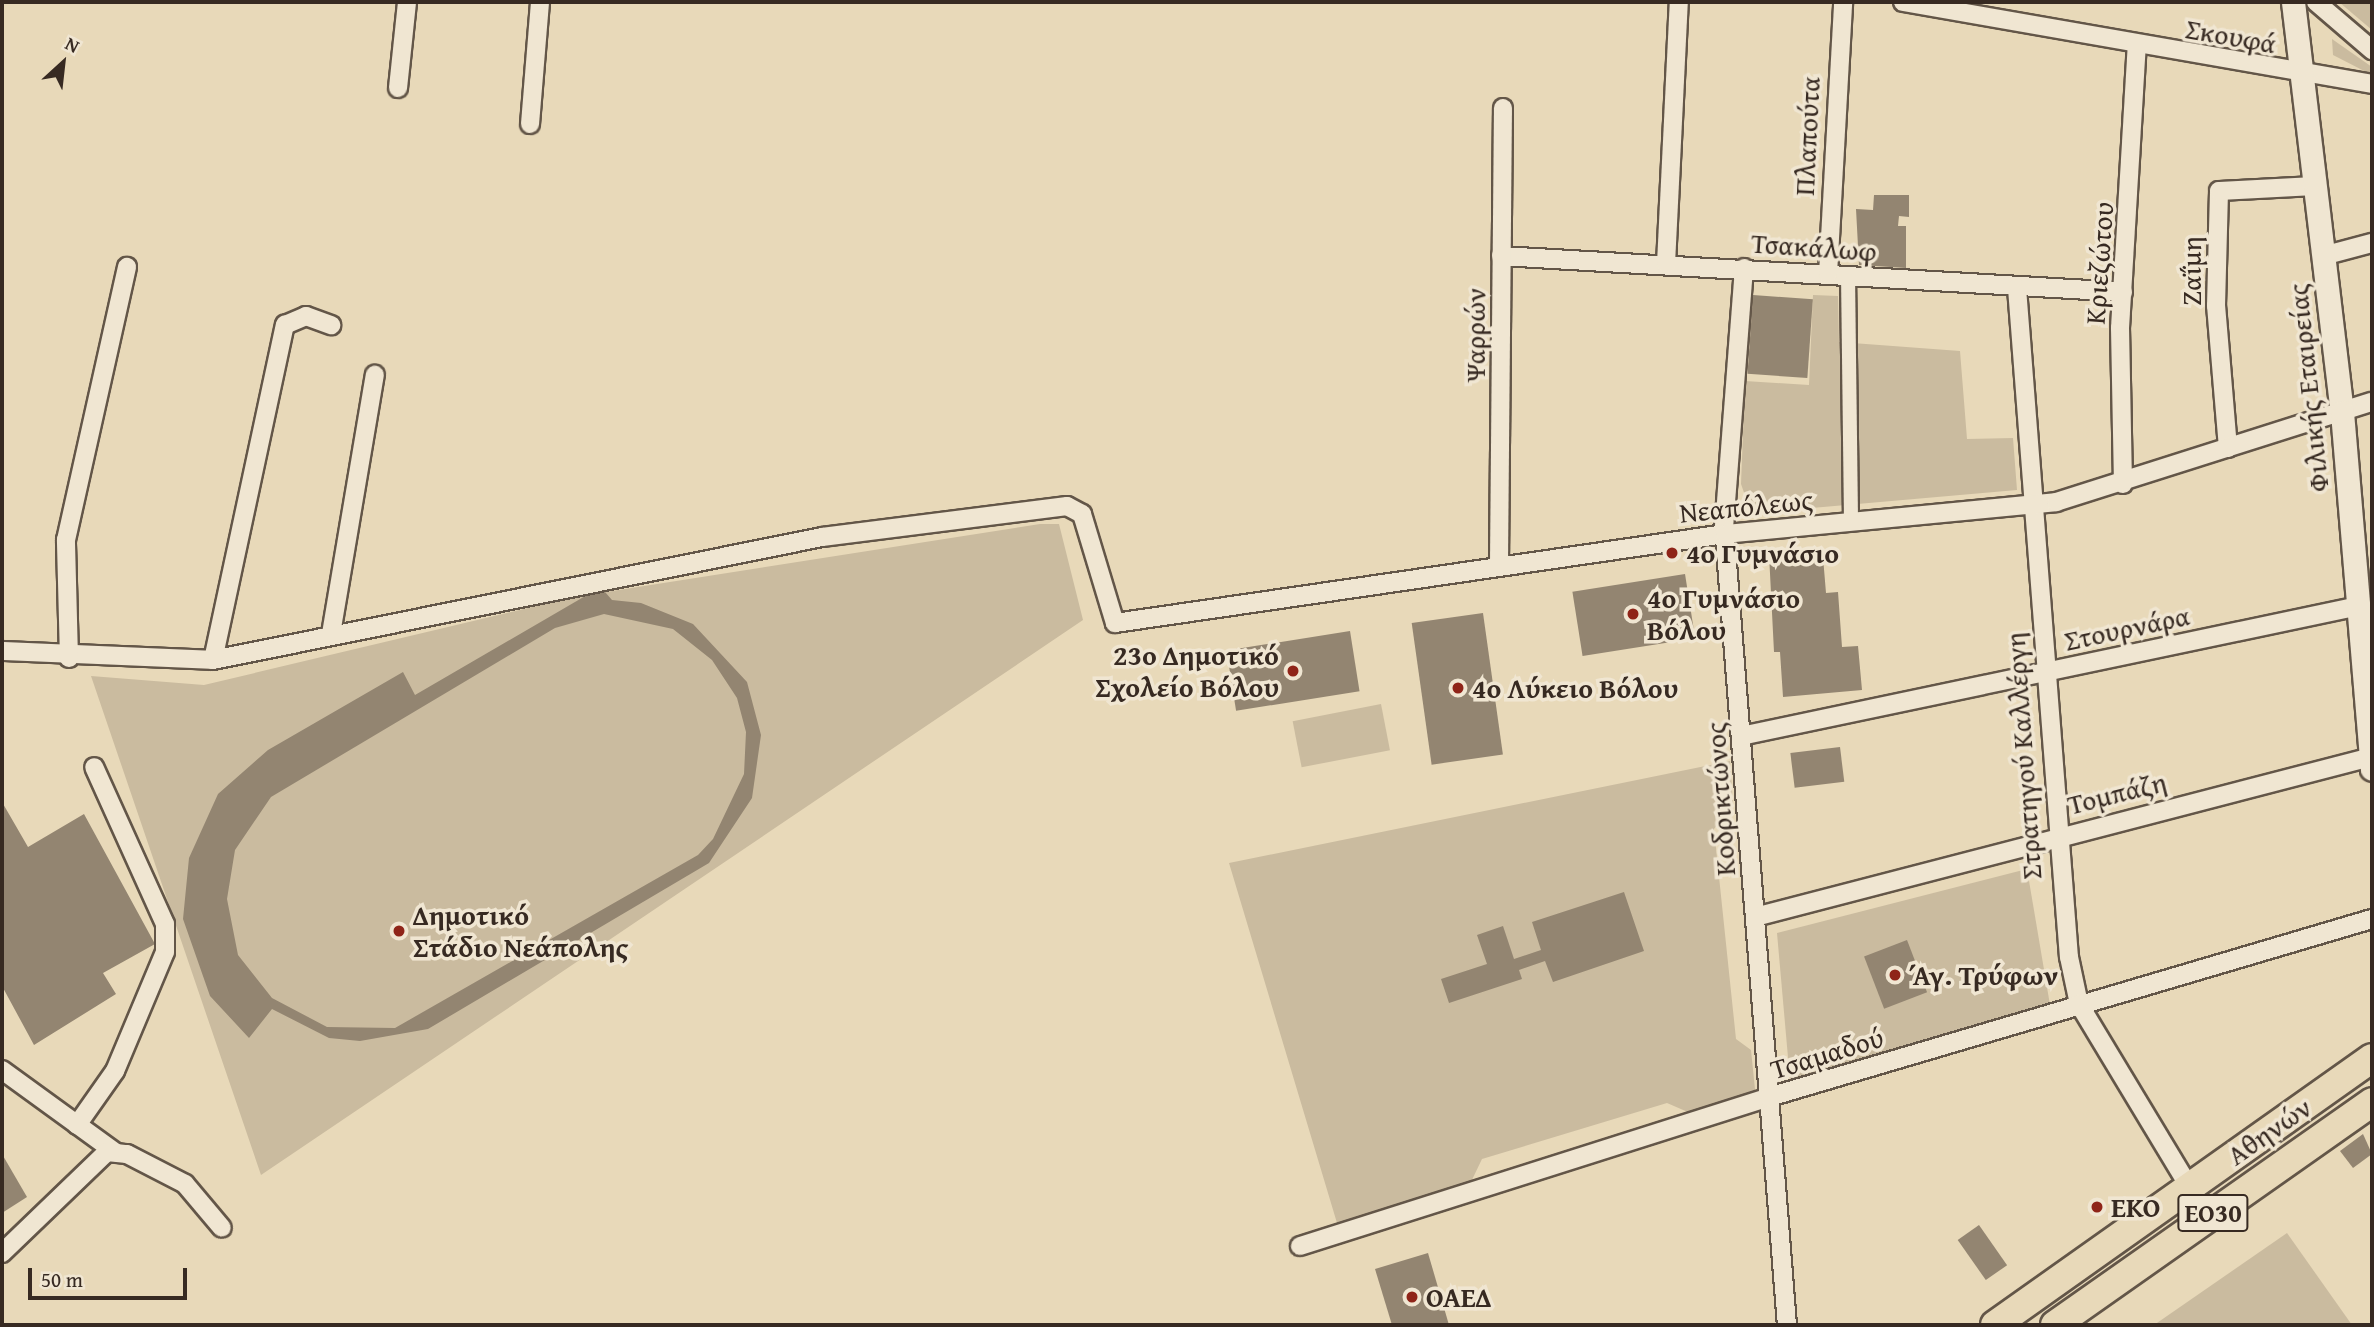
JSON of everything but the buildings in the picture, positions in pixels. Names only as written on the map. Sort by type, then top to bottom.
[{"type":"main road","name":"Αθηνών","points":[[1995,1325],[2372,1058]]},
{"type":"main road","name":"Αθηνών","points":[[2054,1325],[2372,1102]]},
{"type":"street","points":[[398,88],[407,2]]},
{"type":"street","points":[[530,124],[540,2]]},
{"type":"street","points":[[1665,264],[1679,2]]},
{"type":"street","name":"Πλαπούτα","points":[[1828,274],[1843,2]]},
{"type":"street","name":"Σκουφά","points":[[1903,2],[2302,75],[2372,84]]},
{"type":"street","name":"Φιλικής Εταιρείας","points":[[2293,2],[2342,412],[2371,753]]},
{"type":"street","points":[[2316,2],[2372,50]]},
{"type":"street","name":"Κριεζώτου","points":[[2123,484],[2123,292],[2137,45]]},
{"type":"street","name":"Ψαρρών","points":[[1499,563],[1503,108]]},
{"type":"street","name":"Ζαΐμη","points":[[2228,448],[2217,306],[2219,191],[2315,186]]},
{"type":"street","points":[[2323,256],[2372,243]]},
{"type":"street","name":"Τσακάλωφ","points":[[1502,256],[1848,274],[2017,288],[2123,292]]},
{"type":"street","points":[[69,658],[66,540],[127,267]]},
{"type":"street","name":"Κοδρικτώνος","points":[[1744,268],[1724,534],[1787,1325]]},
{"type":"street","points":[[1848,274],[1851,522]]},
{"type":"street","name":"Στρατηγού Καλλέργη","points":[[2017,288],[2029,506],[2063,922],[2079,1004],[2190,1188]]},
{"type":"street","points":[[213,660],[285,325],[306,316],[331,325]]},
{"type":"street","points":[[2,651],[69,658],[213,660],[331,634],[375,375]]},
{"type":"street","name":"Νεαπόλεως","points":[[331,634],[822,537],[1067,506],[1082,514],[1115,623],[1499,563],[1724,534],[2029,506],[2123,484],[2372,402]]},
{"type":"street","name":"Στουρνάρα","points":[[1741,736],[2359,606]]},
{"type":"street","name":"Τομπάζη","points":[[1755,917],[2371,753]]},
{"type":"street","points":[[77,1125],[115,1071],[165,952],[164,924],[94,768]]},
{"type":"street","name":"Τσαμαδού","points":[[1300,1246],[1769,1097],[2372,919]]},
{"type":"street","points":[[2,1070],[115,1152],[185,1184],[222,1228]]},
{"type":"street","points":[[2,1254],[66,1198],[99,1157],[115,1152]]},
{"type":"shaded area","points":[[2339,2],[2372,2],[2372,30]]},
{"type":"shaded area","points":[[2332,39],[2372,67],[2372,75],[2333,55]]},
{"type":"shaded area","points":[[1813,295],[1838,296],[1839,342],[1960,351],[1967,439],[2013,438],[2017,490],[1766,512],[1749,507],[1741,484],[1745,381],[1809,385]]},
{"type":"shaded area","name":"Δημοτικό Στάδιο Νεάπολης","points":[[1040,524],[1059,524],[1083,620],[261,1175],[91,676],[204,685],[574,597]]},
{"type":"shaded area","points":[[1381,704],[1390,750],[1302,767],[1293,721]]},
{"type":"shaded area","points":[[1730,761],[1733,804],[1714,829],[1736,1039],[1751,1050],[1756,1099],[1697,1116],[1667,1103],[1482,1159],[1470,1184],[1337,1223],[1229,863]]},
{"type":"shaded area","points":[[2027,869],[2050,1005],[1790,1080],[1777,933]]},
{"type":"shaded area","points":[[2287,1233],[2352,1325],[2154,1325]]},
{"type":"place","name":"4ο Γυμνάσιο","points":[[1672,553]]},
{"type":"place","name":"4ο Γυμνάσιο Βόλου","points":[[1633,614]]},
{"type":"place","name":"23ο Δημοτικό Σχολείο Βόλου","points":[[1293,671]]},
{"type":"place","name":"4ο Λύκειο Βόλου","points":[[1458,688]]},
{"type":"place","name":"Δημοτικό Στάδιο Νεάπολης","points":[[399,931]]},
{"type":"place","name":"Άγ. Τρύφων","points":[[1895,975]]},
{"type":"place","name":"EKO","points":[[2097,1207]]},
{"type":"place","name":"ΟΑΕΔ","points":[[1412,1297]]}]
